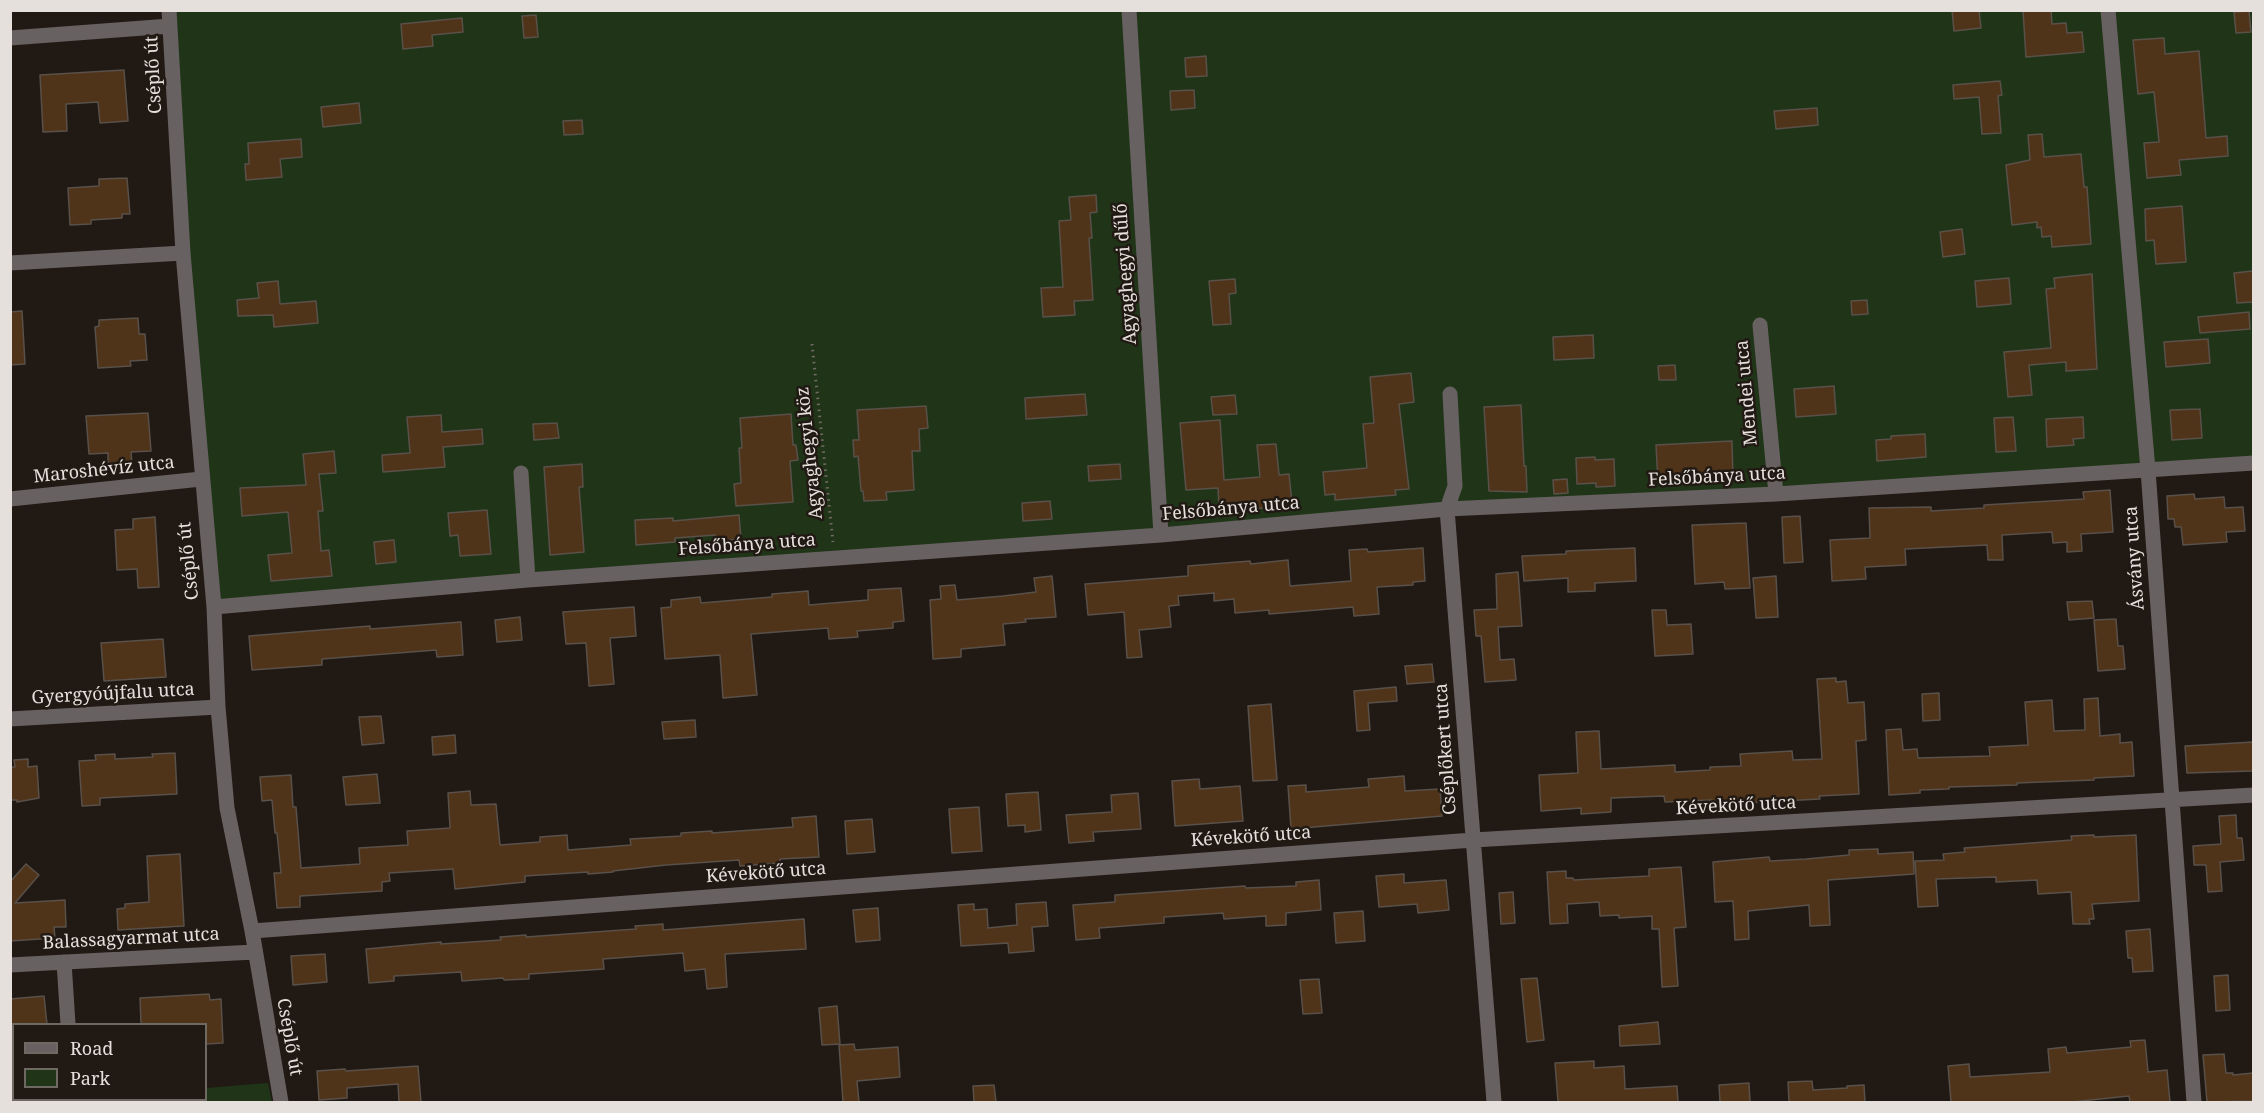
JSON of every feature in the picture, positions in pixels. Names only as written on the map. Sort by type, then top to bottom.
[{"type":"street","name":"Agyaghegyi dűlő","points":[[1129,10],[1161,535]]},
{"type":"street","name":"Ásvány utca","points":[[2108,10],[2148,470],[2194,1102]]},
{"type":"street","points":[[10,38],[170,18]]},
{"type":"street","name":"Cséplő út","points":[[170,18],[183,253],[214,607],[218,707],[227,808],[252,931],[281,1102]]},
{"type":"street","points":[[10,263],[183,253]]},
{"type":"street","name":"Mendei utca","points":[[1760,325],[1776,494]]},
{"type":"street","name":"Cséplőkert utca","points":[[1450,394],[1455,486],[1447,509],[1494,1102]]},
{"type":"street","name":"Felsőbánya utca","points":[[214,607],[528,580],[1161,535],[1447,509],[1776,494],[2253,463]]},
{"type":"street","points":[[521,473],[528,580]]},
{"type":"street","name":"Maroshévíz utca","points":[[10,499],[201,479]]},
{"type":"street","name":"Gyergyóújfalu utca","points":[[10,719],[218,707]]},
{"type":"street","name":"Kévekötő utca","points":[[252,931],[1473,840],[2253,795]]},
{"type":"street","name":"Balassagyarmat utca","points":[[10,965],[254,952]]},
{"type":"street","points":[[64,962],[68,1023]]},
{"type":"path","name":"Agyaghegyi köz","points":[[812,344],[835,559]]},
{"type":"green space","points":[[169,11],[2253,11],[2253,463],[1447,509],[214,607]]},
{"type":"green space","points":[[268,1083],[272,1102],[84,1101],[207,1101],[207,1088]]},
{"type":"building","points":[[1952,10],[1979,10],[1981,28],[1954,31]]},
{"type":"building","points":[[2051,10],[2052,24],[2066,23],[2067,33],[2082,32],[2084,52],[2026,57],[2023,11]]},
{"type":"building","points":[[2249,11],[2251,32],[2236,33],[2234,12]]},
{"type":"building","points":[[536,15],[538,37],[524,38],[522,16]]},
{"type":"building","points":[[462,18],[463,32],[432,35],[433,46],[403,49],[401,24]]},
{"type":"building","points":[[2164,38],[2165,54],[2199,51],[2206,138],[2227,136],[2228,156],[2179,160],[2181,175],[2147,178],[2144,143],[2159,142],[2154,92],[2138,94],[2133,40]]},
{"type":"building","points":[[1206,56],[1207,76],[1186,77],[1185,58]]},
{"type":"building","points":[[124,70],[128,121],[100,123],[98,102],[66,104],[67,131],[43,132],[40,75]]},
{"type":"building","points":[[2000,81],[2002,95],[1998,96],[2001,133],[1982,134],[1979,97],[1954,99],[1953,85]]},
{"type":"building","points":[[1194,90],[1195,108],[1171,110],[1170,91]]},
{"type":"building","points":[[359,103],[361,123],[323,127],[321,107]]},
{"type":"building","points":[[1817,108],[1818,125],[1776,129],[1774,111]]},
{"type":"building","points":[[582,120],[583,134],[564,135],[563,121]]},
{"type":"building","points":[[2042,134],[2044,157],[2081,154],[2084,187],[2087,187],[2091,244],[2052,247],[2051,236],[2042,237],[2041,227],[2037,228],[2037,222],[2012,225],[2006,165],[2030,160],[2028,135]]},
{"type":"building","points":[[301,139],[302,157],[280,159],[282,177],[246,180],[245,164],[249,164],[248,143]]},
{"type":"building","points":[[127,178],[130,214],[122,214],[122,218],[91,220],[91,224],[70,225],[68,188],[99,186],[99,179]]},
{"type":"building","points":[[1096,195],[1097,212],[1090,213],[1092,238],[1089,238],[1093,300],[1074,301],[1075,315],[1043,317],[1041,288],[1063,287],[1059,221],[1071,220],[1069,197]]},
{"type":"building","points":[[2182,206],[2186,262],[2156,264],[2154,240],[2146,241],[2145,209]]},
{"type":"building","points":[[1962,229],[1965,254],[1943,257],[1940,232]]},
{"type":"building","points":[[2253,271],[2253,302],[2237,303],[2234,273]]},
{"type":"building","points":[[2092,274],[2097,369],[2066,371],[2066,362],[2029,365],[2032,395],[2008,397],[2004,352],[2051,348],[2046,289],[2055,288],[2054,278]]},
{"type":"building","points":[[2009,278],[2011,304],[1977,307],[1975,281]]},
{"type":"building","points":[[1235,279],[1236,293],[1229,294],[1231,324],[1213,325],[1209,281]]},
{"type":"building","points":[[278,281],[280,304],[316,301],[318,323],[274,327],[273,315],[238,316],[237,300],[259,298],[257,283]]},
{"type":"building","points":[[1867,300],[1868,314],[1852,315],[1851,301]]},
{"type":"building","points":[[22,311],[25,364],[10,365],[10,312]]},
{"type":"building","points":[[2249,312],[2250,329],[2200,333],[2198,317]]},
{"type":"building","points":[[138,318],[139,334],[145,334],[147,360],[130,361],[131,366],[98,368],[95,327],[99,326],[99,320]]},
{"type":"building","points":[[1593,335],[1594,358],[1554,360],[1553,337]]},
{"type":"building","points":[[2208,339],[2210,363],[2166,367],[2164,342]]},
{"type":"building","points":[[1675,365],[1676,380],[1659,380],[1658,366]]},
{"type":"building","points":[[1411,373],[1414,402],[1399,404],[1409,489],[1395,490],[1396,495],[1335,500],[1335,494],[1325,495],[1323,472],[1367,468],[1363,424],[1374,423],[1370,377]]},
{"type":"building","points":[[1834,386],[1836,414],[1796,417],[1794,389]]},
{"type":"building","points":[[1085,394],[1087,415],[1026,419],[1025,398]]},
{"type":"building","points":[[1235,395],[1237,414],[1213,415],[1211,397]]},
{"type":"building","points":[[1521,405],[1527,492],[1489,491],[1484,407]]},
{"type":"building","points":[[926,406],[928,428],[919,429],[920,451],[912,451],[914,490],[886,492],[887,500],[864,501],[858,456],[854,457],[853,440],[859,440],[857,410]]},
{"type":"building","points":[[2200,409],[2202,438],[2172,440],[2170,410]]},
{"type":"building","points":[[148,413],[151,451],[131,452],[132,464],[108,466],[108,453],[89,454],[86,416]]},
{"type":"building","points":[[791,414],[793,445],[796,445],[798,460],[790,461],[793,502],[736,506],[734,484],[741,483],[740,418]]},
{"type":"building","points":[[441,415],[442,432],[482,429],[483,444],[443,447],[445,467],[383,472],[382,455],[410,453],[407,417]]},
{"type":"building","points":[[2013,417],[2016,451],[1996,452],[1994,418]]},
{"type":"building","points":[[2083,417],[2084,438],[2073,439],[2074,445],[2047,447],[2046,419]]},
{"type":"building","points":[[1220,420],[1224,480],[1260,477],[1257,445],[1276,444],[1279,475],[1289,474],[1292,503],[1276,504],[1276,507],[1228,511],[1228,506],[1219,507],[1218,488],[1186,490],[1180,423]]},
{"type":"building","points":[[557,423],[559,438],[534,440],[533,424]]},
{"type":"building","points":[[1925,434],[1926,457],[1877,461],[1876,440],[1891,439],[1891,436]]},
{"type":"building","points":[[1732,441],[1733,478],[1658,482],[1656,445]]},
{"type":"building","points":[[334,451],[336,473],[319,474],[323,511],[318,511],[321,551],[329,550],[332,576],[271,581],[268,555],[292,553],[288,512],[242,516],[240,488],[306,485],[303,454]]},
{"type":"building","points":[[1595,457],[1595,460],[1614,459],[1615,486],[1596,487],[1596,483],[1577,484],[1576,458]]},
{"type":"building","points":[[582,464],[583,487],[579,487],[584,552],[550,555],[544,467]]},
{"type":"building","points":[[1120,464],[1121,479],[1089,481],[1088,466]]},
{"type":"building","points":[[1567,479],[1568,493],[1554,494],[1553,480]]},
{"type":"building","points":[[2110,490],[2113,532],[2081,534],[2082,551],[2067,552],[2067,542],[2053,543],[2052,532],[2002,535],[2003,560],[1988,560],[1987,545],[1905,549],[1906,565],[1865,567],[1866,579],[1832,581],[1830,540],[1870,538],[1869,508],[1931,507],[1931,511],[1984,508],[1984,505],[2084,499],[2083,492]]},
{"type":"building","points":[[2194,494],[2195,499],[2224,497],[2225,508],[2243,507],[2245,531],[2226,532],[2227,542],[2183,545],[2181,527],[2175,527],[2174,519],[2168,519],[2167,496]]},
{"type":"building","points":[[1050,501],[1052,519],[1023,521],[1022,503]]},
{"type":"building","points":[[487,510],[491,554],[460,556],[458,535],[450,536],[448,513]]},
{"type":"building","points":[[739,515],[741,539],[715,541],[715,535],[675,538],[675,542],[636,545],[635,520],[673,518],[673,521]]},
{"type":"building","points":[[1800,516],[1803,562],[1784,563],[1782,517]]},
{"type":"building","points":[[155,517],[159,587],[138,588],[137,569],[117,570],[115,530],[133,529],[133,519]]},
{"type":"building","points":[[1746,523],[1750,588],[1725,589],[1724,582],[1695,584],[1692,525]]},
{"type":"building","points":[[394,540],[396,562],[376,564],[374,542]]},
{"type":"building","points":[[1423,548],[1425,581],[1413,582],[1413,585],[1377,587],[1379,614],[1354,616],[1353,607],[1269,614],[1269,610],[1235,613],[1234,599],[1214,601],[1214,593],[1178,596],[1179,605],[1169,606],[1171,627],[1139,630],[1142,657],[1127,658],[1124,612],[1088,615],[1085,584],[1188,576],[1188,566],[1288,560],[1290,586],[1351,581],[1349,550],[1367,549],[1368,552]]},
{"type":"building","points":[[1635,548],[1636,581],[1595,583],[1595,591],[1568,592],[1568,578],[1524,581],[1522,556],[1566,554],[1566,551]]},
{"type":"building","points":[[1518,572],[1522,626],[1498,627],[1500,660],[1514,659],[1516,680],[1485,682],[1481,636],[1476,636],[1474,610],[1497,609],[1496,574]]},
{"type":"building","points":[[1052,576],[1056,617],[1025,619],[1026,622],[1003,624],[1005,645],[961,649],[961,657],[933,659],[930,600],[941,599],[940,586],[955,585],[957,600],[1003,596],[1036,592],[1034,578]]},
{"type":"building","points":[[1776,576],[1778,617],[1756,618],[1753,578]]},
{"type":"building","points":[[901,588],[904,621],[893,622],[893,628],[857,631],[858,637],[829,639],[828,628],[751,634],[757,695],[723,698],[720,655],[665,659],[661,608],[671,607],[671,600],[700,597],[701,603],[772,597],[772,594],[808,591],[809,605],[868,600],[868,590]]},
{"type":"building","points":[[2092,601],[2094,618],[2069,620],[2067,602]]},
{"type":"building","points":[[634,607],[636,636],[610,638],[614,684],[589,686],[586,643],[566,644],[563,612]]},
{"type":"building","points":[[1652,610],[1666,610],[1667,625],[1691,624],[1693,654],[1655,656]]},
{"type":"building","points":[[520,617],[522,640],[497,642],[495,620]]},
{"type":"building","points":[[2116,619],[2118,646],[2123,646],[2125,669],[2098,671],[2094,620]]},
{"type":"building","points":[[461,622],[463,655],[437,657],[436,650],[322,659],[322,665],[252,670],[249,636],[370,626],[370,629]]},
{"type":"building","points":[[163,639],[166,677],[104,681],[101,643]]},
{"type":"building","points":[[1432,664],[1434,682],[1407,684],[1405,666]]},
{"type":"building","points":[[1836,678],[1836,682],[1846,681],[1848,703],[1864,702],[1866,740],[1856,741],[1859,794],[1819,796],[1820,799],[1743,803],[1743,801],[1712,803],[1712,800],[1665,802],[1664,796],[1611,798],[1611,812],[1581,814],[1581,808],[1541,811],[1539,775],[1578,773],[1576,732],[1599,731],[1601,769],[1675,765],[1675,772],[1710,770],[1710,767],[1741,766],[1740,754],[1792,751],[1793,760],[1822,759],[1817,679]]},
{"type":"building","points":[[1396,687],[1397,701],[1368,703],[1370,730],[1357,731],[1354,691]]},
{"type":"building","points":[[1939,693],[1940,720],[1923,721],[1922,694]]},
{"type":"building","points":[[2098,698],[2100,736],[2120,734],[2120,743],[2132,742],[2134,776],[2017,783],[2017,785],[1949,787],[1949,789],[1920,790],[1920,793],[1889,795],[1886,730],[1901,729],[1903,750],[1917,749],[1918,758],[1990,756],[1989,747],[2028,745],[2025,702],[2052,700],[2054,731],[2085,730],[2084,699]]},
{"type":"building","points":[[1271,704],[1277,780],[1253,781],[1248,706]]},
{"type":"building","points":[[381,716],[384,743],[362,745],[359,717]]},
{"type":"building","points":[[695,720],[696,737],[664,739],[662,722]]},
{"type":"building","points":[[455,735],[456,753],[433,755],[432,737]]},
{"type":"building","points":[[2253,742],[2253,771],[2187,773],[2185,746]]},
{"type":"building","points":[[175,753],[177,794],[100,798],[100,805],[82,806],[79,761],[96,760],[95,755],[115,754],[115,759]]},
{"type":"building","points":[[28,759],[28,767],[37,766],[39,798],[17,802],[17,800],[10,800],[10,767],[15,767],[14,760]]},
{"type":"building","points":[[377,774],[380,803],[346,805],[343,777]]},
{"type":"building","points":[[291,775],[301,868],[360,864],[359,848],[408,845],[407,831],[450,828],[448,793],[470,791],[471,805],[496,804],[500,845],[540,842],[540,837],[567,835],[568,850],[631,845],[630,839],[681,836],[681,833],[793,827],[792,818],[816,816],[819,857],[780,859],[780,863],[740,866],[739,860],[588,874],[588,872],[525,876],[525,882],[455,889],[453,869],[389,873],[390,881],[382,882],[382,891],[300,896],[300,907],[277,908],[274,873],[281,873],[277,833],[275,833],[272,800],[262,801],[260,777]]},
{"type":"building","points":[[1404,776],[1405,791],[1440,789],[1442,816],[1291,829],[1288,786],[1306,785],[1306,792],[1369,787],[1368,779]]},
{"type":"building","points":[[1199,779],[1200,789],[1240,786],[1243,821],[1175,826],[1172,781]]},
{"type":"building","points":[[1038,792],[1041,830],[1025,832],[1025,825],[1008,826],[1006,794]]},
{"type":"building","points":[[1138,793],[1141,829],[1093,832],[1094,841],[1069,843],[1066,815],[1112,812],[1111,795]]},
{"type":"building","points":[[979,807],[982,851],[952,853],[949,809]]},
{"type":"building","points":[[2236,815],[2237,838],[2242,838],[2244,860],[2220,862],[2222,891],[2208,892],[2206,865],[2194,865],[2193,846],[2221,844],[2219,816]]},
{"type":"building","points":[[872,819],[875,852],[847,854],[845,821]]},
{"type":"building","points":[[2094,835],[2094,837],[2136,835],[2139,901],[2092,904],[2094,919],[2089,919],[2090,924],[2073,924],[2071,892],[2038,894],[2037,880],[1996,882],[1996,877],[1936,879],[1938,906],[1918,907],[1915,861],[1944,860],[1943,854],[1965,852],[1964,848],[2072,840],[2071,836]]},
{"type":"building","points":[[1878,849],[1878,854],[1913,852],[1914,874],[1828,880],[1830,925],[1810,926],[1809,905],[1748,911],[1749,939],[1735,940],[1733,901],[1715,902],[1713,862],[1769,857],[1770,861],[1806,859],[1849,855],[1849,850]]},
{"type":"building","points":[[180,854],[184,926],[118,930],[117,909],[125,908],[125,904],[149,902],[147,856]]},
{"type":"building","points":[[26,864],[39,875],[15,903],[65,900],[66,927],[54,927],[55,938],[10,941],[10,882]]},
{"type":"building","points":[[1681,867],[1686,927],[1674,928],[1678,986],[1662,987],[1659,929],[1652,929],[1652,916],[1619,918],[1619,915],[1600,916],[1599,902],[1567,904],[1568,923],[1550,924],[1547,872],[1566,871],[1566,878],[1574,880],[1649,876],[1649,869]]},
{"type":"building","points":[[1404,874],[1404,883],[1446,880],[1449,910],[1418,913],[1417,904],[1379,907],[1376,876]]},
{"type":"building","points":[[1319,880],[1321,910],[1286,913],[1286,925],[1266,926],[1266,916],[1224,919],[1223,913],[1164,917],[1164,923],[1099,928],[1100,938],[1076,940],[1073,905],[1115,902],[1115,895],[1245,886],[1246,888],[1296,886],[1296,882]]},
{"type":"building","points":[[1513,892],[1515,923],[1501,924],[1499,893]]},
{"type":"building","points":[[1046,902],[1048,926],[1032,927],[1034,951],[1009,953],[1008,943],[961,946],[958,905],[974,904],[974,910],[987,909],[988,928],[1017,925],[1016,904]]},
{"type":"building","points":[[878,908],[880,940],[856,942],[853,910]]},
{"type":"building","points":[[1363,911],[1365,941],[1336,943],[1334,913]]},
{"type":"building","points":[[804,919],[806,949],[725,954],[727,987],[707,989],[705,969],[685,971],[683,953],[603,959],[604,969],[529,974],[529,979],[462,981],[461,972],[394,976],[394,981],[369,983],[366,949],[441,942],[441,944],[501,940],[500,937],[526,935],[526,937],[636,929],[635,926],[663,924],[663,930]]},
{"type":"building","points":[[2150,929],[2153,971],[2133,972],[2132,958],[2128,958],[2126,931]]},
{"type":"building","points":[[325,954],[327,982],[293,985],[291,956]]},
{"type":"building","points":[[2228,975],[2230,1010],[2216,1011],[2214,976]]},
{"type":"building","points":[[1537,978],[1544,1040],[1527,1042],[1521,979]]},
{"type":"building","points":[[1319,979],[1322,1013],[1303,1014],[1300,980]]},
{"type":"building","points":[[209,994],[210,1000],[221,999],[223,1043],[207,1044],[207,1023],[141,1023],[140,998]]},
{"type":"building","points":[[44,996],[47,1023],[10,1024],[10,999]]},
{"type":"building","points":[[837,1006],[840,1044],[822,1045],[819,1008]]},
{"type":"building","points":[[1658,1022],[1660,1044],[1620,1046],[1619,1026]]},
{"type":"building","points":[[2145,1040],[2148,1072],[2167,1070],[2170,1102],[2130,1102],[2129,1096],[2072,1102],[1951,1102],[1948,1066],[1969,1064],[1970,1077],[2050,1072],[2048,1049],[2066,1047],[2067,1053],[2131,1047],[2130,1041]]},
{"type":"building","points":[[854,1044],[855,1050],[898,1047],[900,1077],[857,1081],[859,1102],[843,1102],[839,1045]]},
{"type":"building","points":[[2224,1054],[2226,1073],[2233,1073],[2233,1075],[2253,1073],[2253,1101],[2207,1102],[2203,1055]]},
{"type":"building","points":[[1594,1061],[1594,1068],[1624,1066],[1625,1089],[1677,1086],[1678,1102],[1558,1102],[1555,1063]]},
{"type":"building","points":[[418,1066],[421,1102],[399,1102],[398,1084],[347,1088],[347,1098],[319,1100],[317,1071]]},
{"type":"building","points":[[1812,1081],[1813,1090],[1864,1085],[1865,1102],[1789,1102],[1788,1082]]},
{"type":"building","points":[[1749,1083],[1750,1102],[1720,1102],[1719,1085]]},
{"type":"building","points":[[994,1085],[996,1102],[974,1102],[973,1086]]}]
